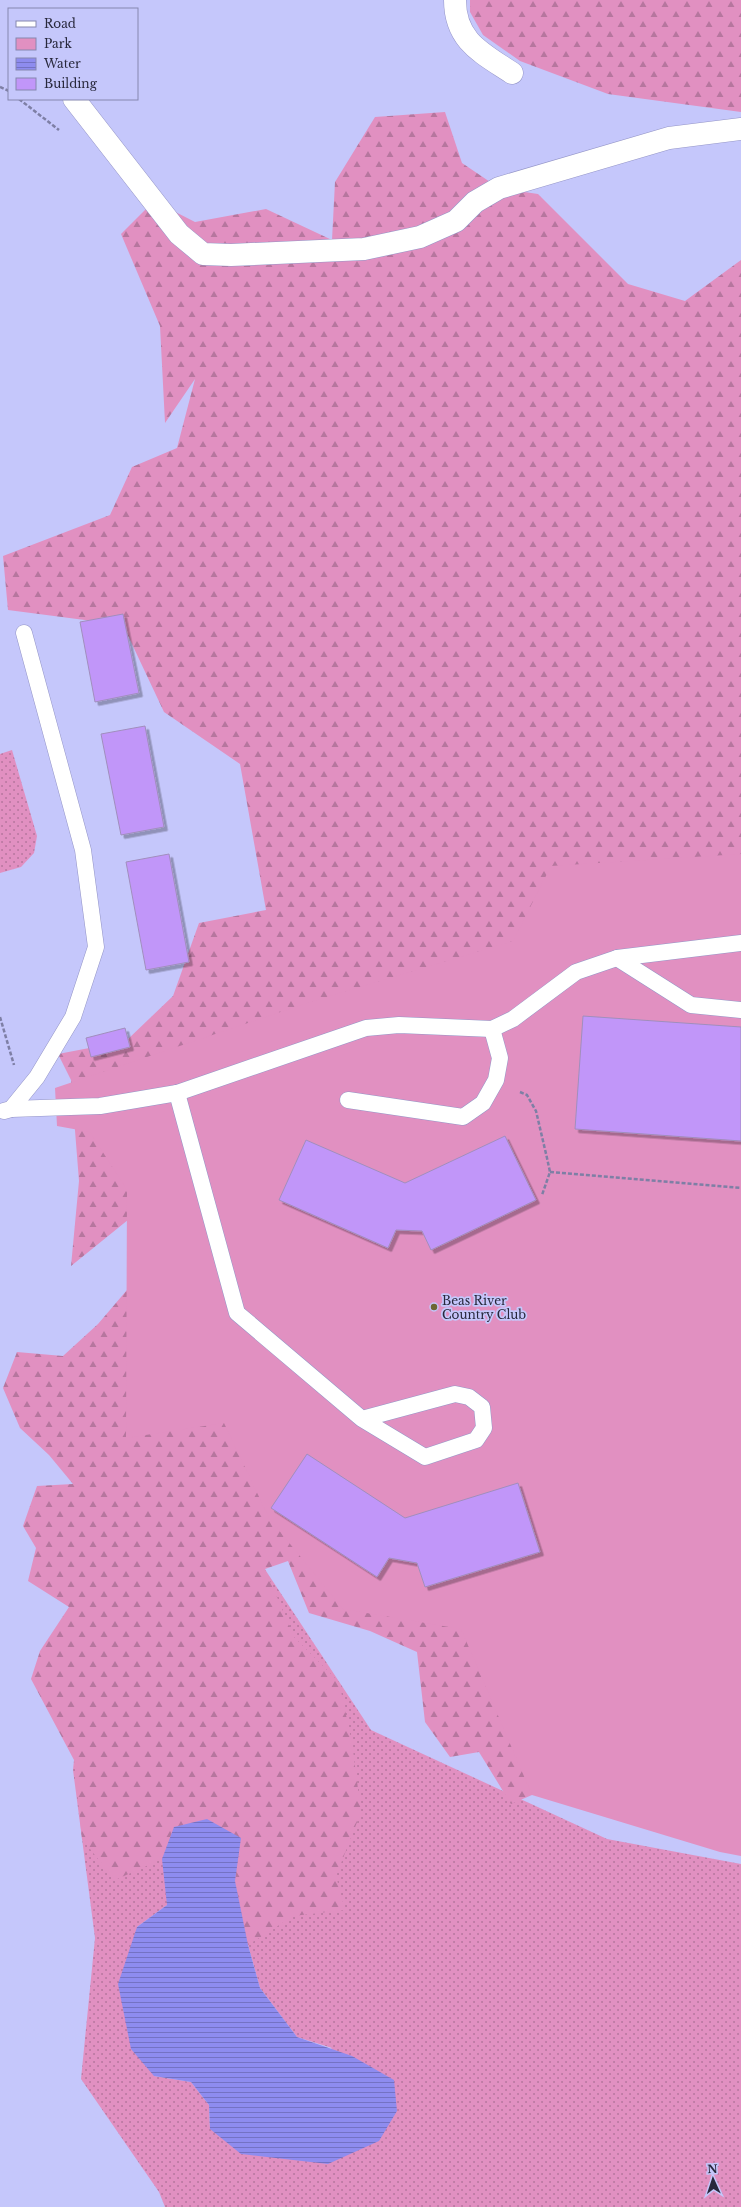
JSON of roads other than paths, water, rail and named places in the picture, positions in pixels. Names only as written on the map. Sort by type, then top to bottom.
[{"type":"street","points":[[455,0],[455,16],[472,46],[512,73]]},
{"type":"street","points":[[75,100],[180,234],[203,254],[232,255],[364,249],[420,237],[456,221],[475,202],[498,188],[670,138],[741,129]]},
{"type":"lane","points":[[5,1110],[38,1077],[73,1018],[96,947],[83,850],[24,633]]},
{"type":"lane","points":[[5,1110],[100,1106],[177,1093],[366,1028],[399,1025],[492,1029],[513,1019],[576,972],[617,958],[741,943]]},
{"type":"lane","points":[[617,958],[691,1005],[741,1010]]},
{"type":"lane","points":[[348,1100],[463,1117],[483,1103],[496,1080],[500,1058],[492,1029]]},
{"type":"lane","points":[[177,1093],[237,1313],[362,1419],[424,1457],[476,1440],[484,1428],[482,1407],[469,1397],[455,1394],[362,1419]]},
{"type":"water","points":[[207,1819],[241,1838],[235,1881],[248,1945],[260,1988],[297,2037],[352,2056],[394,2080],[397,2111],[379,2141],[328,2164],[241,2154],[210,2129],[209,2105],[191,2082],[154,2076],[131,2049],[118,1984],[137,1927],[167,1905],[162,1859],[174,1827]]},
{"type":"place","name":"Beas River Country Club","points":[[434,1307]]}]
